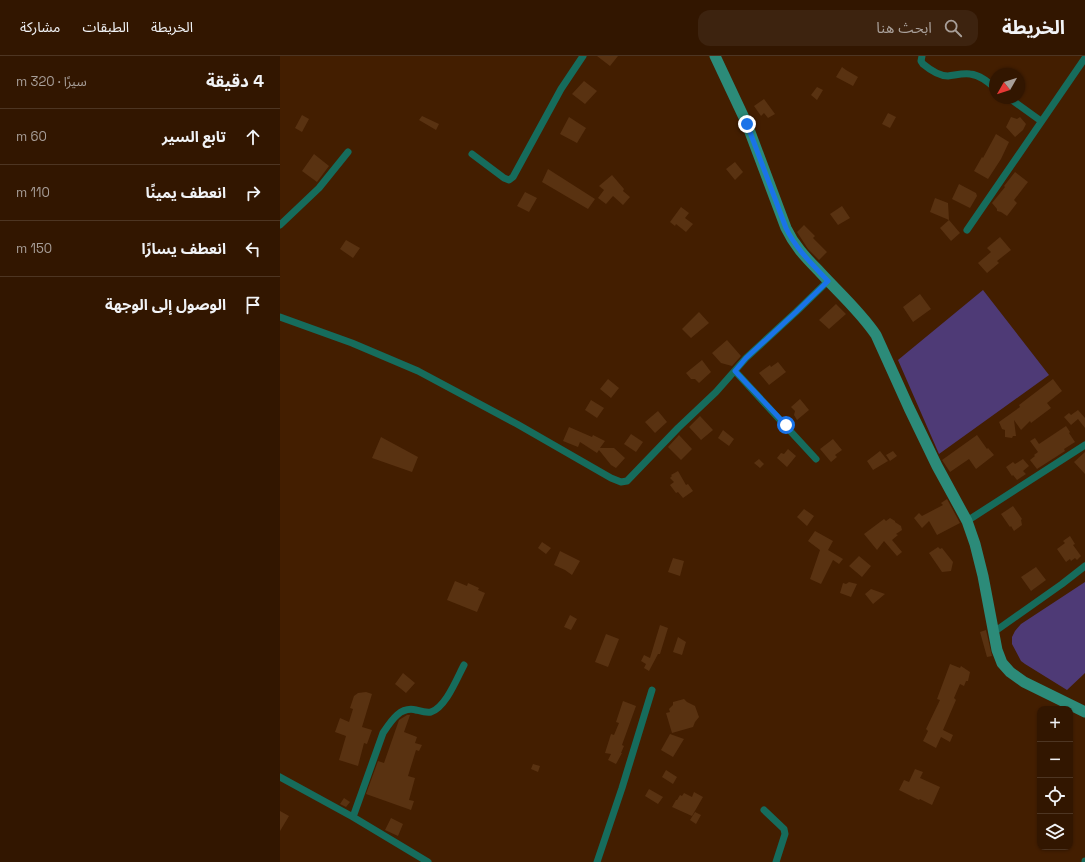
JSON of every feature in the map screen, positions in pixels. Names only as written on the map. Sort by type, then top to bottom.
[{"type":"main road","points":[[715,56],[747,124],[791,238],[801,253],[867,323],[876,335],[937,466],[967,521],[976,550],[1002,663],[1010,672],[1024,682],[1085,712]]},
{"type":"street","points":[[472,154],[504,178],[509,180],[513,177],[562,89],[583,56]]},
{"type":"street","points":[[922,56],[921,61],[923,64],[940,75],[949,76],[970,74],[989,84]]},
{"type":"street","points":[[966,230],[1085,58]]},
{"type":"street","points":[[1017,104],[1041,121]]},
{"type":"street","points":[[280,225],[318,188],[348,152]]},
{"type":"street","points":[[280,317],[352,343],[418,371],[517,424],[611,478],[621,482],[627,481],[678,428],[716,392],[746,358],[828,281]]},
{"type":"street","points":[[735,371],[816,459]]},
{"type":"street","points":[[967,521],[1085,445]]},
{"type":"street","points":[[994,632],[1085,566]]},
{"type":"street","points":[[353,817],[383,733],[391,721],[401,712],[409,708],[425,712],[430,712],[438,708],[446,698],[464,665]]},
{"type":"street","points":[[596,862],[622,788],[652,690]]},
{"type":"street","points":[[280,777],[353,817],[428,862]]},
{"type":"street","points":[[764,810],[784,829],[785,834],[776,862]]},
{"type":"shaded area","points":[[983,290],[1049,375],[939,454],[898,360]]},
{"type":"shaded area","points":[[1085,582],[1085,673],[1067,690],[1021,661],[1012,644],[1012,637],[1021,624]]},
{"type":"building","points":[[597,56],[618,56],[610,66]]},
{"type":"building","points":[[842,67],[858,77],[853,86],[836,77]]},
{"type":"building","points":[[584,81],[597,91],[585,104],[572,94]]},
{"type":"building","points":[[817,87],[823,90],[817,100],[811,95]]},
{"type":"building","points":[[764,99],[775,114],[768,118],[764,113],[761,116],[754,106]]},
{"type":"building","points":[[888,113],[896,117],[890,128],[882,124]]},
{"type":"building","points":[[302,115],[309,119],[302,132],[295,128]]},
{"type":"building","points":[[422,116],[439,124],[436,130],[419,120]]},
{"type":"building","points":[[569,117],[586,128],[577,143],[560,134]]},
{"type":"building","points":[[1011,117],[1017,119],[1020,117],[1026,124],[1023,130],[1015,137],[1006,127]]},
{"type":"building","points":[[996,134],[1009,142],[1001,159],[988,179],[974,171]]},
{"type":"building","points":[[314,154],[329,166],[317,182],[302,171]]},
{"type":"building","points":[[735,162],[743,172],[735,180],[726,169]]},
{"type":"building","points":[[548,169],[595,199],[588,209],[542,182]]},
{"type":"building","points":[[1015,172],[1028,182],[1014,200],[1017,203],[1007,216],[997,211],[992,203]]},
{"type":"building","points":[[612,175],[624,189],[623,191],[630,197],[623,205],[613,196],[606,204],[598,198],[604,190],[599,186]]},
{"type":"building","points":[[959,184],[976,193],[977,196],[970,208],[952,199]]},
{"type":"building","points":[[525,192],[537,198],[529,212],[517,206]]},
{"type":"building","points":[[935,198],[948,203],[949,220],[930,212]]},
{"type":"building","points":[[842,206],[850,218],[838,225],[830,214]]},
{"type":"building","points":[[681,207],[689,213],[685,218],[693,224],[686,232],[676,224],[675,226],[670,222]]},
{"type":"building","points":[[949,220],[960,233],[951,241],[940,228]]},
{"type":"building","points":[[804,225],[815,236],[813,238],[827,252],[819,260],[808,249],[797,232]]},
{"type":"building","points":[[1000,237],[1011,250],[997,261],[999,263],[987,273],[978,263],[991,252],[987,248]]},
{"type":"building","points":[[346,240],[360,248],[353,258],[340,249]]},
{"type":"building","points":[[920,294],[931,309],[913,322],[903,307]]},
{"type":"building","points":[[836,304],[846,314],[829,329],[819,320]]},
{"type":"building","points":[[699,312],[709,323],[691,338],[682,329]]},
{"type":"building","points":[[727,340],[741,356],[732,366],[721,363],[712,353]]},
{"type":"building","points":[[702,360],[711,372],[699,383],[695,379],[691,379],[686,373]]},
{"type":"building","points":[[778,362],[786,372],[769,385],[759,373],[770,365],[771,367]]},
{"type":"building","points":[[608,379],[619,388],[611,398],[600,389]]},
{"type":"building","points":[[1053,379],[1062,391],[1047,403],[1051,408],[1031,423],[1030,421],[1021,430],[1014,420],[1016,436],[1013,436],[1012,438],[1005,437],[1005,430],[1002,429],[999,422],[1020,407],[1019,405]]},
{"type":"building","points":[[800,399],[809,410],[797,420],[794,415],[795,411],[791,407]]},
{"type":"building","points":[[591,400],[604,408],[597,418],[585,410]]},
{"type":"building","points":[[1078,410],[1085,418],[1085,428],[1078,419],[1071,425],[1064,417],[1069,413],[1071,415]]},
{"type":"building","points":[[658,411],[667,422],[655,433],[645,422]]},
{"type":"building","points":[[700,416],[713,430],[701,440],[689,427]]},
{"type":"building","points":[[1066,426],[1075,442],[1064,449],[1065,451],[1037,469],[1030,460],[1038,452],[1030,441],[1035,438],[1039,444]]},
{"type":"building","points":[[569,427],[592,437],[593,435],[605,441],[600,448],[614,448],[625,458],[616,468],[611,465],[599,450],[597,453],[580,442],[578,447],[563,441]]},
{"type":"building","points":[[723,430],[734,439],[729,446],[718,438]]},
{"type":"building","points":[[631,434],[643,442],[636,452],[624,444]]},
{"type":"building","points":[[679,435],[692,449],[681,460],[668,447]]},
{"type":"building","points":[[977,435],[987,449],[988,448],[994,455],[976,469],[969,459],[950,472],[942,460]]},
{"type":"building","points":[[381,437],[418,457],[412,472],[372,458]]},
{"type":"building","points":[[833,439],[842,450],[835,455],[837,457],[831,462],[820,449]]},
{"type":"building","points":[[788,449],[796,456],[787,467],[777,458],[781,453],[784,454]]},
{"type":"building","points":[[880,451],[888,461],[873,470],[867,461]]},
{"type":"building","points":[[893,451],[897,456],[890,461],[886,455]]},
{"type":"building","points":[[1085,452],[1085,474],[1074,462]]},
{"type":"building","points":[[759,459],[764,464],[760,468],[754,463]]},
{"type":"building","points":[[1023,459],[1029,466],[1023,471],[1026,474],[1017,480],[1013,475],[1012,476],[1006,467],[1013,462],[1015,464]]},
{"type":"building","points":[[678,471],[686,485],[688,484],[693,491],[683,498],[678,492],[676,493],[670,485],[674,482],[670,478],[672,476],[671,475]]},
{"type":"building","points":[[947,499],[960,523],[937,535],[929,521],[922,528],[914,518],[919,513],[922,516],[943,505],[941,503]]},
{"type":"building","points":[[1013,506],[1022,519],[1022,525],[1014,531],[1001,514]]},
{"type":"building","points":[[804,509],[814,516],[807,526],[797,517]]},
{"type":"building","points":[[890,518],[901,526],[902,530],[896,534],[898,535],[892,540],[902,552],[897,556],[884,541],[877,550],[864,534],[884,519],[886,521]]},
{"type":"building","points":[[815,531],[833,541],[828,550],[843,559],[839,564],[833,560],[821,584],[810,579],[820,550],[808,541]]},
{"type":"building","points":[[1070,536],[1075,544],[1073,545],[1081,556],[1077,560],[1075,558],[1066,562],[1057,549],[1065,543],[1063,541]]},
{"type":"building","points":[[542,542],[551,548],[546,554],[538,548]]},
{"type":"building","points":[[938,547],[940,549],[942,548],[953,562],[951,571],[942,572],[929,553]]},
{"type":"building","points":[[560,551],[580,561],[572,575],[554,565]]},
{"type":"building","points":[[859,556],[871,566],[862,577],[849,566]]},
{"type":"building","points":[[673,558],[684,561],[680,576],[668,572]]},
{"type":"building","points":[[1036,567],[1046,580],[1031,591],[1021,577]]},
{"type":"building","points":[[455,581],[467,586],[468,583],[479,588],[478,590],[485,593],[477,612],[447,600]]},
{"type":"building","points":[[849,582],[857,584],[851,597],[840,593],[843,583],[846,584]]},
{"type":"building","points":[[871,589],[885,594],[873,604],[865,594]]},
{"type":"building","points":[[570,615],[577,619],[571,630],[564,627]]},
{"type":"building","points":[[660,625],[668,628],[660,654],[658,654],[649,671],[644,668],[646,664],[641,661],[644,655],[650,658]]},
{"type":"building","points":[[986,630],[992,656],[987,657],[980,632]]},
{"type":"building","points":[[606,634],[619,639],[608,667],[595,662]]},
{"type":"building","points":[[678,637],[686,642],[682,655],[673,652]]},
{"type":"building","points":[[950,664],[960,668],[961,666],[970,672],[968,681],[966,681],[964,686],[960,684],[954,698],[956,700],[943,730],[953,735],[950,742],[941,737],[936,748],[923,741],[928,731],[926,729],[940,700],[937,699]]},
{"type":"building","points":[[403,673],[415,683],[406,693],[395,684]]},
{"type":"building","points":[[366,692],[372,694],[362,727],[372,730],[367,744],[364,743],[358,766],[339,760],[346,736],[335,732],[340,718],[349,722],[353,709],[350,708],[354,696],[358,693]]},
{"type":"building","points":[[684,699],[695,706],[699,717],[693,727],[672,733],[666,713],[670,712],[669,709],[673,705],[673,702]]},
{"type":"building","points":[[623,701],[636,706],[622,745],[624,746],[622,753],[616,764],[608,760],[611,754],[605,753],[611,734],[614,735],[619,723],[616,722]]},
{"type":"building","points":[[407,715],[410,715],[404,732],[417,737],[415,743],[422,745],[419,751],[416,750],[408,776],[415,778],[409,800],[414,801],[411,810],[366,794],[378,761],[384,763],[399,720]]},
{"type":"building","points":[[670,734],[684,739],[673,757],[661,750]]},
{"type":"building","points":[[533,764],[540,766],[538,772],[531,769]]},
{"type":"building","points":[[915,769],[923,772],[920,778],[940,787],[932,805],[899,790],[904,780],[909,782]]},
{"type":"building","points":[[666,770],[677,777],[673,784],[662,777]]},
{"type":"building","points":[[649,789],[663,797],[658,804],[645,796]]},
{"type":"building","points":[[694,792],[703,797],[692,816],[672,807],[680,795],[682,796],[684,793],[692,797]]},
{"type":"building","points":[[344,798],[350,802],[346,807],[340,804]]},
{"type":"building","points":[[280,811],[289,816],[280,831]]},
{"type":"building","points":[[695,812],[701,815],[696,824],[690,820]]},
{"type":"building","points":[[391,818],[403,824],[398,836],[385,830]]},
{"type":"route","points":[[747,124],[791,238],[801,253],[828,281],[746,358],[735,371],[786,425]]}]
